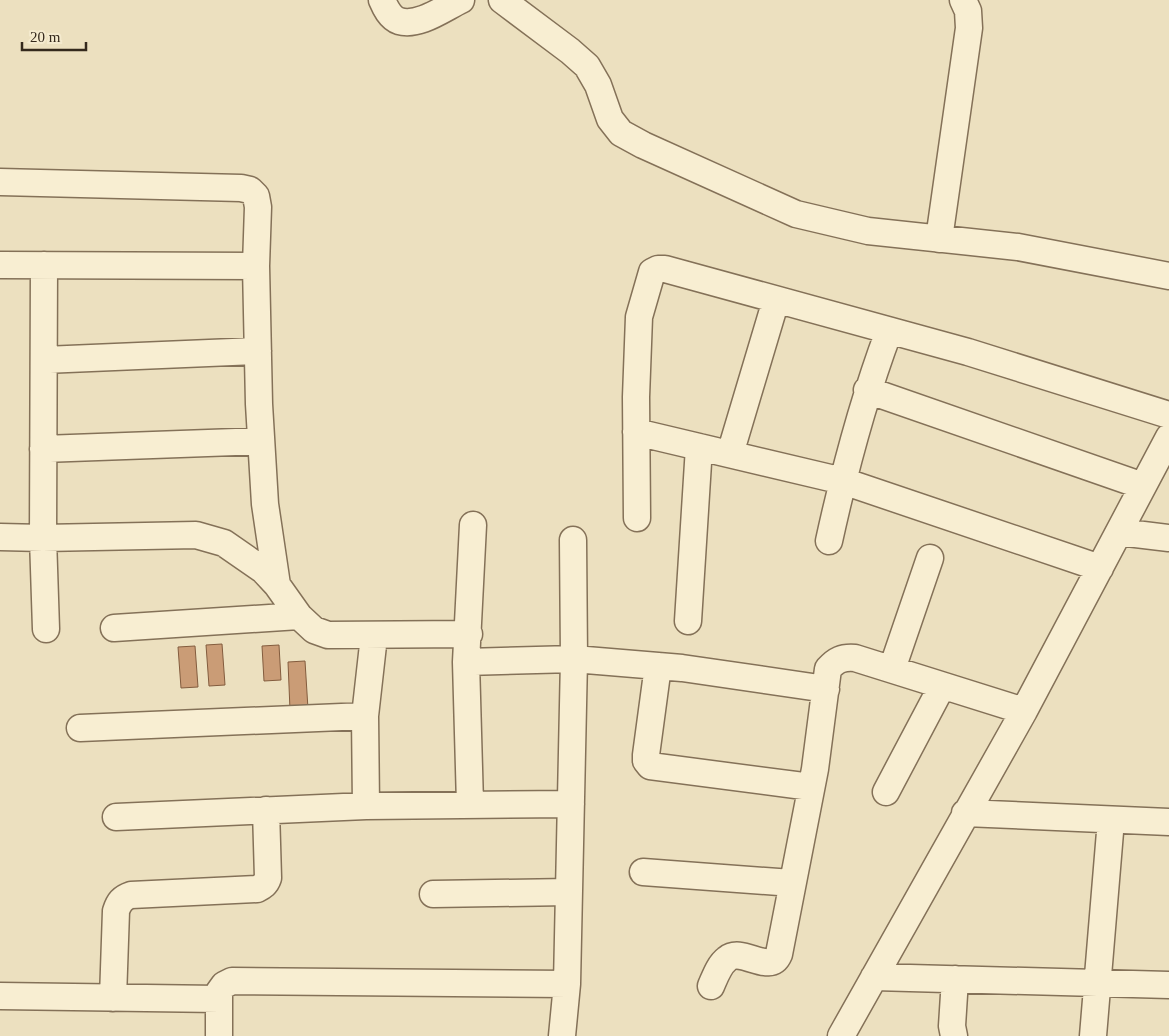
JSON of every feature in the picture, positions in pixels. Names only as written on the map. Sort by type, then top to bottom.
[{"type":"street","points":[[382,0],[387,11],[397,21],[409,22],[422,19],[461,0]]},
{"type":"street","points":[[502,0],[587,66],[598,85],[610,119],[621,133],[643,145],[796,214],[868,231],[1018,247],[1169,276]]},
{"type":"street","points":[[939,239],[969,28],[968,11],[963,0]]},
{"type":"street","points":[[0,182],[241,188],[250,190],[256,196],[258,207],[256,266],[261,441],[265,504],[277,584]]},
{"type":"street","points":[[0,265],[256,266]]},
{"type":"street","points":[[44,265],[43,538],[46,629]]},
{"type":"street","points":[[637,518],[636,432],[639,317],[652,272],[658,269],[665,269],[968,352],[1169,415]]},
{"type":"street","points":[[730,454],[776,300]]},
{"type":"street","points":[[829,541],[867,390],[888,330]]},
{"type":"street","points":[[44,360],[258,351]]},
{"type":"street","points":[[867,390],[1143,486]]},
{"type":"street","points":[[636,432],[843,481],[1100,568]]},
{"type":"street","points":[[841,1036],[1024,711],[1169,437]]},
{"type":"street","points":[[43,449],[261,441]]},
{"type":"street","points":[[688,621],[699,447]]},
{"type":"street","points":[[470,804],[466,662],[469,634],[473,525]]},
{"type":"street","points":[[1119,532],[1169,538]]},
{"type":"street","points":[[0,537],[196,535],[224,543],[263,570],[277,584],[299,616],[314,630],[328,635],[469,634]]},
{"type":"street","points":[[562,1036],[567,984],[571,804],[574,659],[573,540]]},
{"type":"street","points":[[892,669],[930,558]]},
{"type":"street","points":[[114,628],[299,616]]},
{"type":"street","points":[[366,806],[365,716],[374,636]]},
{"type":"street","points":[[711,986],[721,964],[731,955],[767,962],[777,960],[811,787],[828,669],[836,660],[855,658],[1024,711]]},
{"type":"street","points":[[466,662],[574,659],[682,668],[826,689]]},
{"type":"street","points":[[658,666],[646,755],[646,761],[650,766],[811,787]]},
{"type":"street","points":[[886,792],[942,686]]},
{"type":"street","points":[[80,728],[365,716]]},
{"type":"street","points":[[116,817],[366,806],[571,804]]},
{"type":"street","points":[[113,998],[116,911],[123,898],[131,895],[256,889],[263,886],[268,878],[266,810]]},
{"type":"street","points":[[966,813],[1169,822]]},
{"type":"street","points":[[1093,1036],[1111,820]]},
{"type":"street","points":[[643,872],[792,883]]},
{"type":"street","points":[[433,894],[569,892]]},
{"type":"street","points":[[874,977],[1169,985]]},
{"type":"street","points":[[954,1036],[952,1026],[955,979]]},
{"type":"street","points":[[219,1036],[219,992],[224,984],[232,981],[567,984]]},
{"type":"street","points":[[0,996],[219,999]]},
{"type":"building","points":[[222,644],[225,685],[209,686],[206,645]]},
{"type":"building","points":[[279,645],[281,680],[264,681],[262,646]]},
{"type":"building","points":[[195,646],[198,687],[181,688],[178,647]]},
{"type":"building","points":[[305,661],[308,709],[290,710],[288,662]]}]
